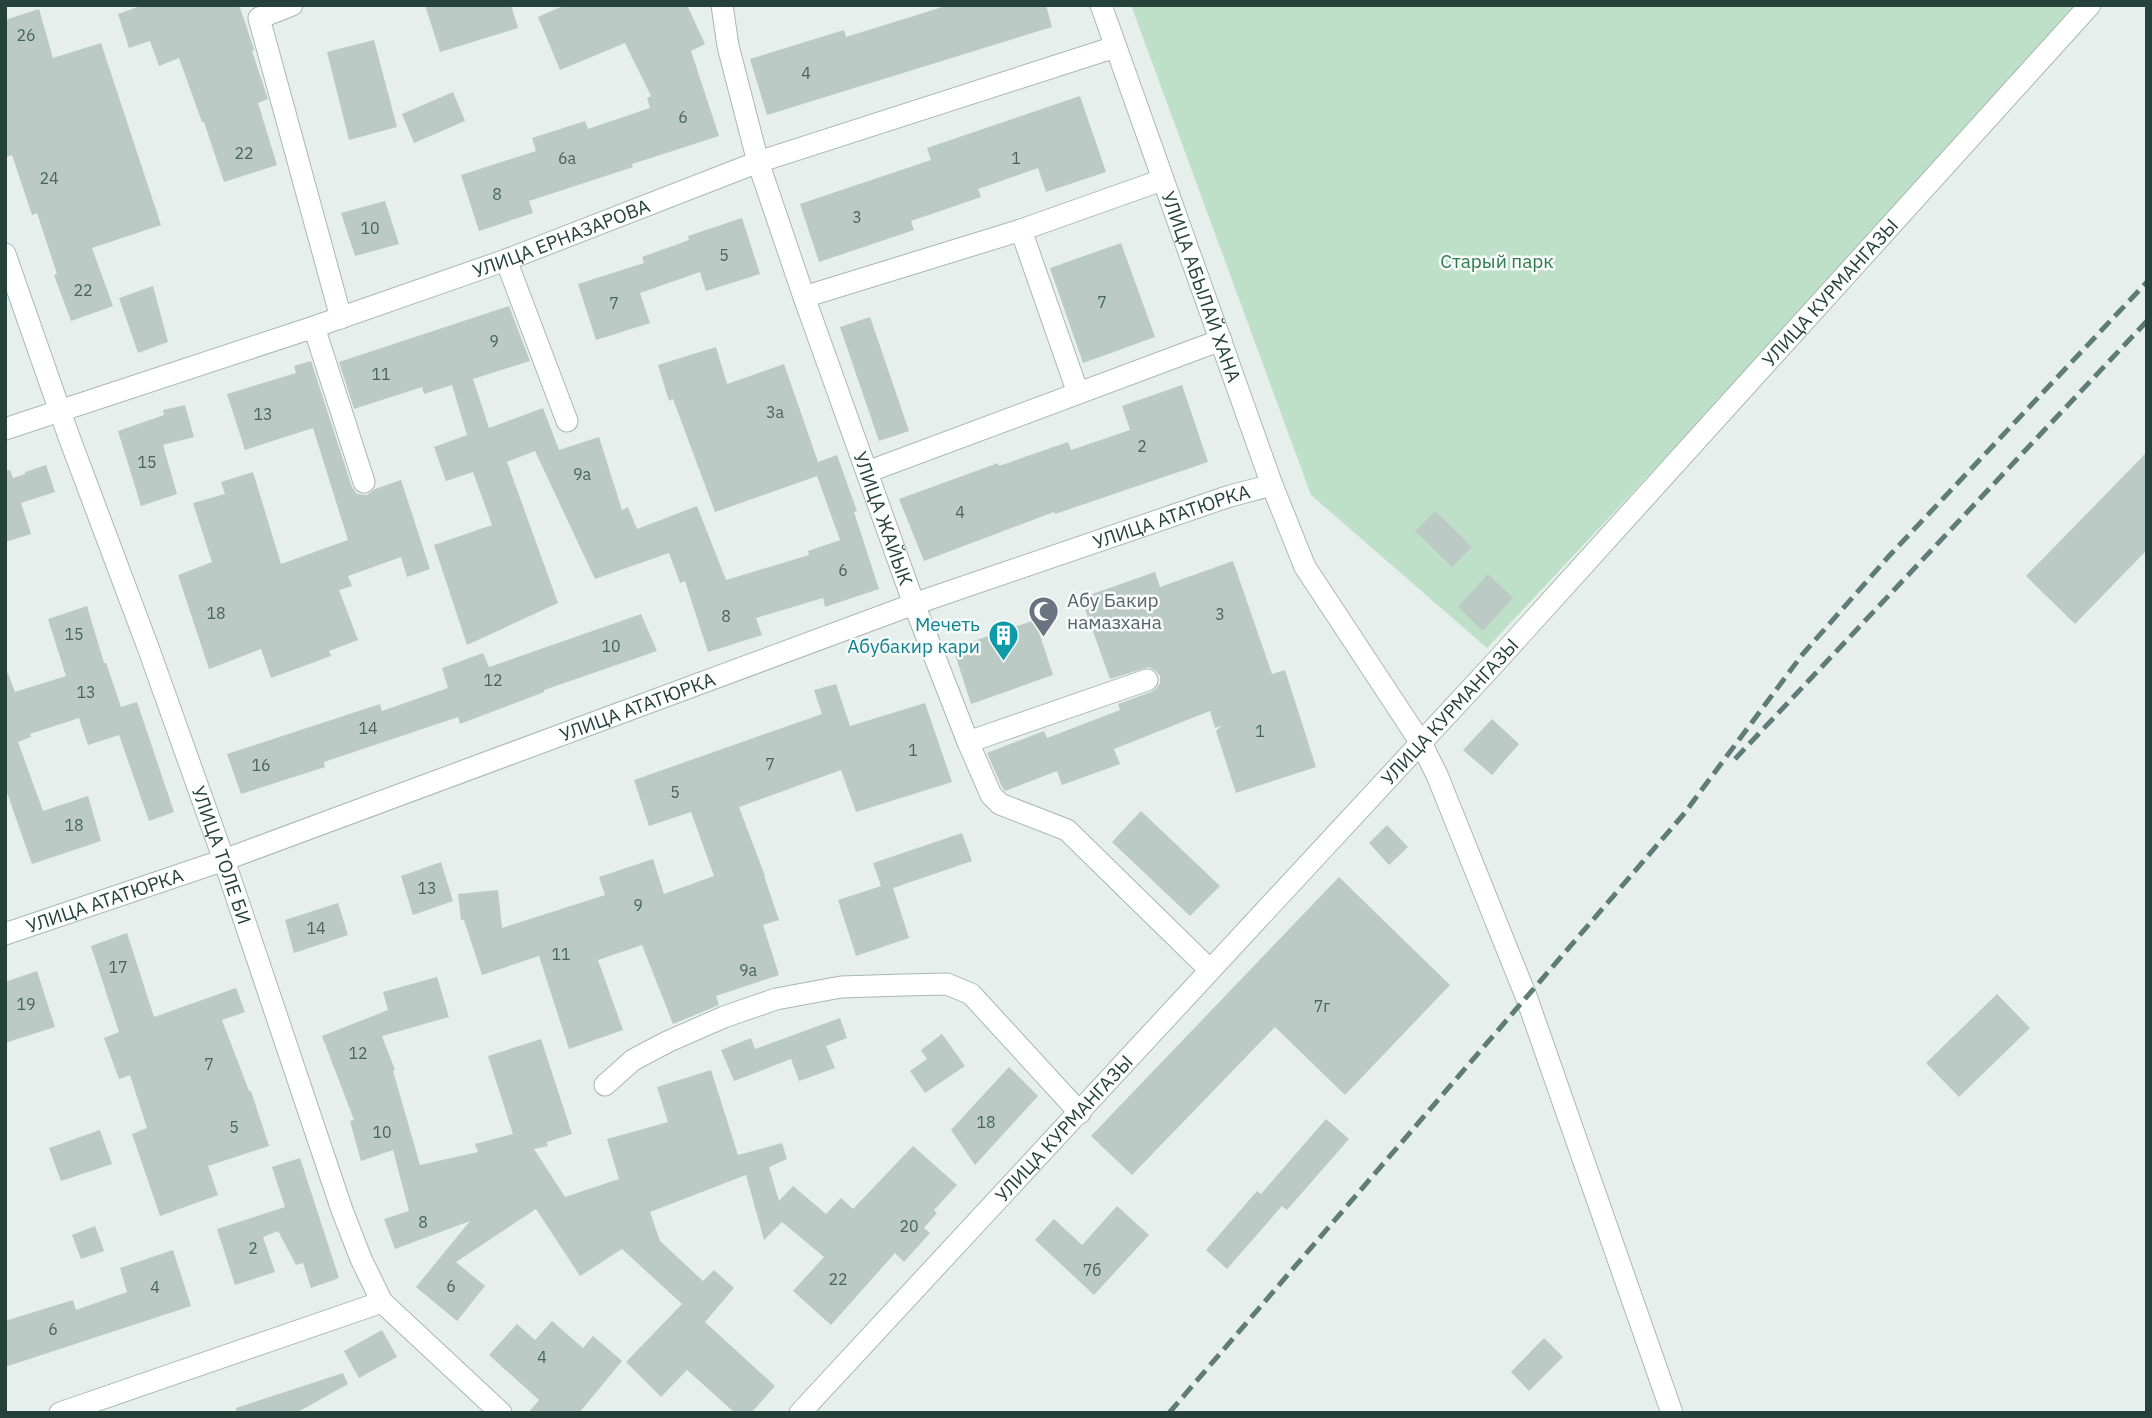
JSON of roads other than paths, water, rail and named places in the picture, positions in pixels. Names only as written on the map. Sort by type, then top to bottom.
[{"type":"street","points":[[292,5],[259,18],[341,318]]},
{"type":"street","name":"УЛИЦА ЖАЙЫК","points":[[722,5],[728,46],[758,162],[804,297],[914,604],[991,794],[1000,804],[1068,830],[1210,970]]},
{"type":"street","name":"УЛИЦА АБЫЛАЙ ХАНА","points":[[1101,5],[1272,485],[1305,567],[1421,743],[1437,775],[1526,996],[1672,1413]]},
{"type":"street","name":"УЛИЦА КУРМАНГАЗЫ","points":[[800,1413],[1549,604],[2090,5]]},
{"type":"street","name":"УЛИЦА ЕРНАЗАРОВА","points":[[5,429],[341,318],[506,260],[758,162],[1115,47]]},
{"type":"street","points":[[804,297],[1021,230],[1162,180]]},
{"type":"street","points":[[1021,230],[1079,393]]},
{"type":"street","name":"УЛИЦА ТОЛЕ БИ","points":[[5,254],[224,860],[361,1259],[382,1302],[501,1413]]},
{"type":"street","points":[[506,260],[566,421]]},
{"type":"street","points":[[314,327],[364,482]]},
{"type":"street","points":[[867,472],[1221,340]]},
{"type":"street","name":"УЛИЦА АТАТЮРКА","points":[[5,934],[224,860],[914,604],[1230,496],[1272,485]]},
{"type":"street","points":[[968,741],[1147,680]]},
{"type":"street","points":[[605,1085],[633,1060],[667,1042],[724,1017],[776,999],[841,987],[947,984],[971,994],[1080,1113]]},
{"type":"street","points":[[60,1413],[382,1302]]},
{"type":"railway","points":[[1169,1413],[1683,815],[1802,655],[1889,556],[2147,282]]},
{"type":"railway","points":[[1735,759],[2147,321]]},
{"type":"place","name":"Абу Бакир намазхана","points":[[1044,638]]},
{"type":"place","name":"Мечеть Абубакир кари","points":[[1003,662]]},
{"type":"park label","name":"Старый парк","points":[[1497,261]]}]
